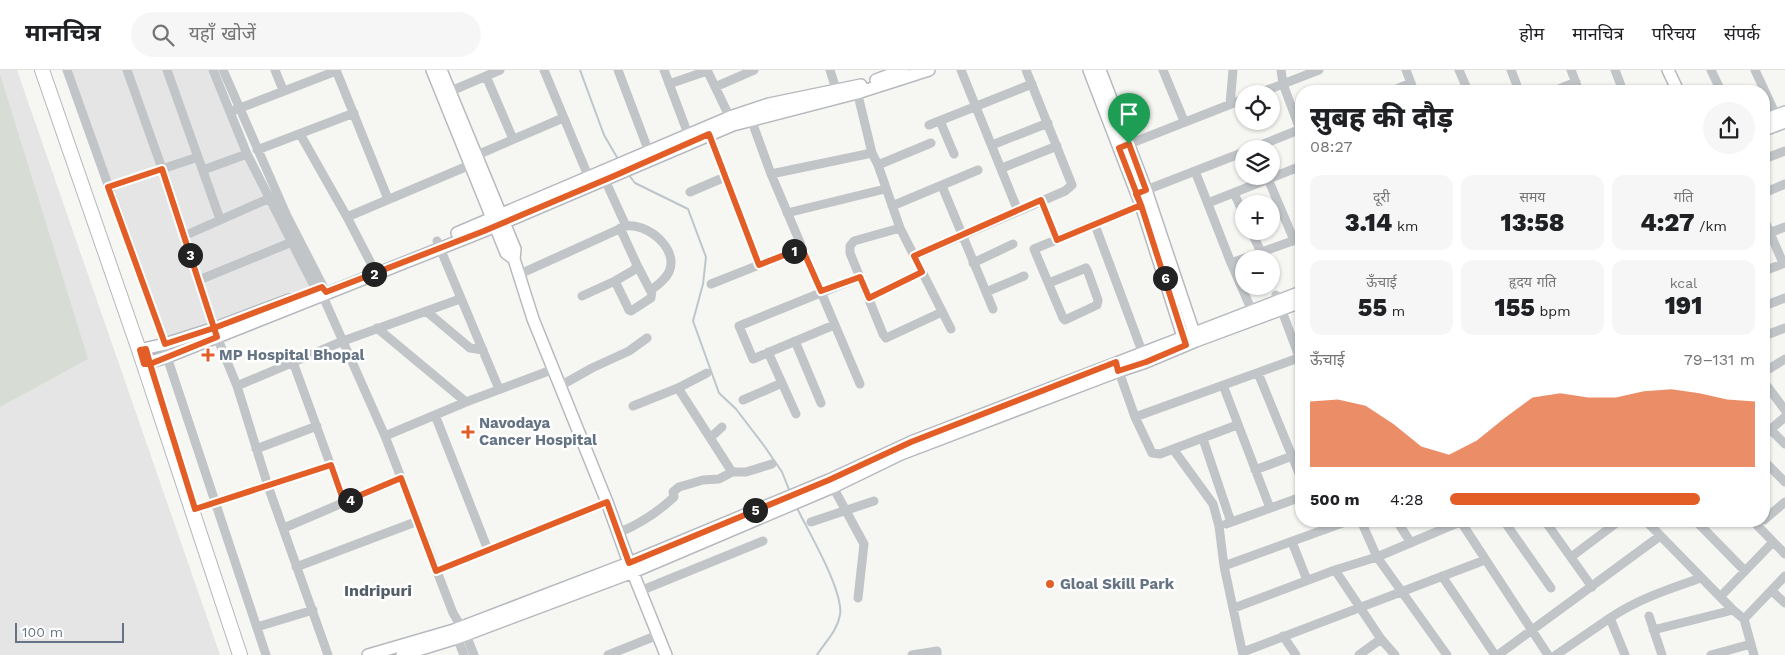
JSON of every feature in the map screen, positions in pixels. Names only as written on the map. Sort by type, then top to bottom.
[{"type":"main road","points":[[42,70],[143,350]]},
{"type":"main road","points":[[47,70],[143,350],[240,655]]},
{"type":"main road","points":[[147,364],[244,655]]},
{"type":"street","points":[[67,70],[165,344],[167,357],[266,655]]},
{"type":"street","points":[[127,70],[216,333],[237,386],[268,486],[328,655]]},
{"type":"street","points":[[167,70],[220,219]]},
{"type":"street","points":[[213,70],[247,154],[292,242],[322,293]]},
{"type":"street","points":[[223,70],[385,436],[460,632],[464,655]]},
{"type":"street","points":[[276,70],[283,90]]},
{"type":"street","points":[[230,112],[336,70],[388,199]]},
{"type":"street","points":[[432,70],[446,93]]},
{"type":"street","points":[[442,70],[446,93],[471,160],[498,220],[515,249],[514,258],[533,319],[666,655]]},
{"type":"street","points":[[446,93],[500,70]]},
{"type":"street","points":[[544,70],[590,181]]},
{"type":"street","points":[[618,70],[642,157]]},
{"type":"street","points":[[664,70],[688,134]]},
{"type":"street","points":[[715,87],[754,70]]},
{"type":"street","points":[[830,70],[838,94]]},
{"type":"street","points":[[856,90],[904,70]]},
{"type":"street","points":[[731,121],[751,119],[929,70]]},
{"type":"street","points":[[961,70],[1018,211]]},
{"type":"street","points":[[914,256],[1041,200],[1066,191],[1072,185],[1026,70]]},
{"type":"street","points":[[1088,70],[1124,146]]},
{"type":"street","points":[[1100,70],[1190,339]]},
{"type":"street","points":[[1230,104],[1233,70]]},
{"type":"street","points":[[1281,70],[1283,84],[1295,115]]},
{"type":"street","points":[[1280,85],[1319,70]]},
{"type":"street","points":[[1406,70],[1412,85]]},
{"type":"street","points":[[1459,70],[1465,85]]},
{"type":"street","points":[[1511,70],[1517,85]]},
{"type":"street","points":[[1571,70],[1577,85]]},
{"type":"street","points":[[1615,70],[1621,85]]},
{"type":"street","points":[[1668,70],[1673,85]]},
{"type":"street","points":[[1711,70],[1718,85]]},
{"type":"street","points":[[1755,70],[1764,85]]},
{"type":"street","points":[[669,84],[707,71],[731,121]]},
{"type":"street","points":[[1167,71],[1184,121]]},
{"type":"street","points":[[486,76],[513,139]]},
{"type":"street","points":[[929,125],[1032,84]]},
{"type":"street","points":[[856,90],[872,153],[900,228],[951,329]]},
{"type":"street","points":[[642,157],[769,104],[838,94]]},
{"type":"street","points":[[1770,96],[1782,116],[1770,125]]},
{"type":"street","points":[[1124,146],[1235,102]]},
{"type":"street","points":[[257,150],[354,113]]},
{"type":"street","points":[[347,217],[513,139],[563,118]]},
{"type":"street","points":[[751,119],[787,213],[860,384]]},
{"type":"street","points":[[940,121],[954,154]]},
{"type":"street","points":[[992,145],[1048,123]]},
{"type":"street","points":[[147,364],[167,357],[216,333],[322,293],[610,174],[688,134],[707,130]]},
{"type":"street","points":[[707,130],[759,265]]},
{"type":"street","points":[[1275,140],[1295,132]]},
{"type":"street","points":[[300,134],[347,217],[374,270]]},
{"type":"street","points":[[878,165],[931,143]]},
{"type":"street","points":[[1002,168],[1057,146]]},
{"type":"street","points":[[1770,157],[1785,151]]},
{"type":"street","points":[[771,174],[872,153]]},
{"type":"street","points":[[203,170],[247,154]]},
{"type":"street","points":[[1141,192],[1235,155]]},
{"type":"street","points":[[108,187],[198,157]]},
{"type":"street","points":[[1280,174],[1295,168]]},
{"type":"street","points":[[892,206],[978,170]]},
{"type":"street","points":[[1195,171],[1252,311]]},
{"type":"street","points":[[610,174],[623,227],[637,265],[649,289],[652,289]]},
{"type":"street","points":[[690,192],[725,177]]},
{"type":"street","points":[[1770,190],[1785,184]]},
{"type":"street","points":[[1208,203],[1253,185]]},
{"type":"street","points":[[1271,185],[1295,233]]},
{"type":"street","points":[[942,186],[993,309]]},
{"type":"street","points":[[787,213],[885,189]]},
{"type":"street","points":[[1141,192],[1141,205],[1190,339]]},
{"type":"street","points":[[184,236],[270,198]]},
{"type":"street","points":[[1041,200],[1057,240]]},
{"type":"street","points":[[1049,283],[1086,268],[1098,300],[1097,304],[1065,320],[1062,318],[1034,249],[1141,205]]},
{"type":"street","points":[[520,274],[623,227],[633,225],[651,232],[661,239],[670,256],[671,268],[667,275],[652,289],[651,298],[631,311],[615,281]]},
{"type":"street","points":[[1095,225],[1143,354]]},
{"type":"street","points":[[1770,233],[1785,227]]},
{"type":"street","points":[[900,228],[854,241],[850,246],[850,253],[886,338],[942,312]]},
{"type":"street","points":[[1267,250],[1295,240]]},
{"type":"street","points":[[1770,240],[1784,263],[1770,269]]},
{"type":"street","points":[[199,280],[292,242]]},
{"type":"street","points":[[439,244],[499,390]]},
{"type":"street","points":[[974,263],[1013,244]]},
{"type":"street","points":[[712,284],[802,248]]},
{"type":"street","points":[[1231,263],[1235,262]]},
{"type":"street","points":[[582,296],[615,281],[634,270],[637,265]]},
{"type":"street","points":[[869,298],[922,272]]},
{"type":"street","points":[[986,292],[1024,276]]},
{"type":"street","points":[[834,325],[753,358],[740,326],[821,291],[860,277]]},
{"type":"street","points":[[803,495],[833,487],[901,454],[1143,354],[1190,339],[1295,295]]},
{"type":"street","points":[[1770,304],[1785,298]]},
{"type":"street","points":[[237,386],[343,341],[460,299]]},
{"type":"street","points":[[1279,302],[1295,343]]},
{"type":"street","points":[[402,655],[631,568],[803,495],[911,442],[1117,366],[1146,362],[1190,339],[1252,311],[1279,302],[1295,302]]},
{"type":"street","points":[[426,311],[470,348],[483,350]]},
{"type":"street","points":[[377,328],[466,402]]},
{"type":"street","points":[[1770,334],[1785,328]]},
{"type":"street","points":[[143,350],[216,333]]},
{"type":"street","points":[[560,386],[592,368],[629,351],[647,338]]},
{"type":"street","points":[[795,341],[821,403]]},
{"type":"street","points":[[768,352],[796,414]]},
{"type":"street","points":[[1770,368],[1785,359]]},
{"type":"street","points":[[1135,417],[1295,361]]},
{"type":"street","points":[[293,362],[344,502]]},
{"type":"street","points":[[1117,366],[1135,417],[1152,452],[1160,454],[1237,425]]},
{"type":"street","points":[[385,436],[466,402],[554,369]]},
{"type":"street","points":[[634,406],[678,388],[707,372]]},
{"type":"street","points":[[1258,373],[1295,463]]},
{"type":"street","points":[[743,400],[782,383]]},
{"type":"street","points":[[1223,386],[1270,508]]},
{"type":"street","points":[[678,388],[732,472]]},
{"type":"street","points":[[1770,390],[1785,410]]},
{"type":"street","points":[[435,415],[488,550]]},
{"type":"street","points":[[1770,430],[1785,417]]},
{"type":"street","points":[[256,449],[317,426]]},
{"type":"street","points":[[710,438],[722,428]]},
{"type":"street","points":[[1770,435],[1785,444]]},
{"type":"street","points":[[1203,439],[1231,522]]},
{"type":"street","points":[[1173,449],[1213,504],[1219,526],[1224,566],[1243,653],[1283,636],[1485,560]]},
{"type":"street","points":[[1256,470],[1292,456]]},
{"type":"street","points":[[618,533],[639,524],[662,509],[674,497],[673,492],[679,486],[703,480],[719,479],[732,472],[746,472],[772,464]]},
{"type":"street","points":[[195,509],[331,465]]},
{"type":"street","points":[[1770,467],[1785,482]]},
{"type":"street","points":[[284,528],[401,478]]},
{"type":"street","points":[[833,487],[864,544],[858,598]]},
{"type":"street","points":[[1219,526],[1295,499]]},
{"type":"street","points":[[811,522],[874,501]]},
{"type":"street","points":[[436,571],[607,502]]},
{"type":"street","points":[[1770,514],[1785,502]]},
{"type":"street","points":[[296,566],[418,521]]},
{"type":"street","points":[[1320,527],[1321,531]]},
{"type":"street","points":[[1224,566],[1332,527]]},
{"type":"street","points":[[1364,527],[1377,557],[1447,655]]},
{"type":"street","points":[[1401,527],[1411,543]]},
{"type":"street","points":[[1234,608],[1335,570],[1377,557],[1446,527]]},
{"type":"street","points":[[1461,527],[1548,655]]},
{"type":"street","points":[[1508,527],[1551,588]]},
{"type":"street","points":[[1549,527],[1592,587]]},
{"type":"street","points":[[1571,558],[1611,527]]},
{"type":"street","points":[[1652,527],[1744,619],[1754,655]]},
{"type":"street","points":[[1702,527],[1745,571]]},
{"type":"street","points":[[1762,527],[1772,542],[1783,549]]},
{"type":"street","points":[[1442,576],[1497,655],[1660,536]]},
{"type":"street","points":[[640,591],[763,541]]},
{"type":"street","points":[[1292,542],[1308,580]]},
{"type":"street","points":[[1720,597],[1772,542]]},
{"type":"street","points":[[1335,570],[1381,639],[1395,655]]},
{"type":"street","points":[[1744,619],[1785,576]]},
{"type":"street","points":[[1556,655],[1626,607],[1702,578]]},
{"type":"street","points":[[1772,591],[1785,603]]},
{"type":"street","points":[[257,627],[312,610]]},
{"type":"street","points":[[1653,630],[1733,610]]},
{"type":"street","points":[[1649,616],[1662,655]]},
{"type":"street","points":[[1610,618],[1624,652],[1614,655]]},
{"type":"street","points":[[368,655],[460,632]]},
{"type":"street","points":[[460,632],[474,655]]},
{"type":"street","points":[[608,655],[658,634]]},
{"type":"street","points":[[1283,636],[1296,655]]},
{"type":"street","points":[[1359,655],[1381,639]]},
{"type":"street","points":[[1711,655],[1752,644]]},
{"type":"street","points":[[912,655],[937,651],[937,655]]},
{"type":"shaded area","points":[[0,70],[17,70],[220,655],[0,655]]},
{"type":"shaded area","points":[[67,70],[213,70],[247,154],[311,291],[165,344]]},
{"type":"shaded area","points":[[0,74],[88,359],[0,407]]},
{"type":"waterway","points":[[580,70],[604,135],[618,159]]},
{"type":"waterway","points":[[628,174],[635,183],[688,209],[706,257],[703,284],[693,321],[719,393],[736,409],[765,447],[782,472],[790,492]]},
{"type":"waterway","points":[[797,508],[831,577],[840,604],[840,615],[836,627],[817,655]]},
{"type":"place","name":"MP Hospital Bhopal","points":[[208,355]]},
{"type":"place","name":"Navodaya Cancer Hospital","points":[[468,432]]},
{"type":"place","name":"Gloal Skill Park","points":[[1050,584]]},
{"type":"district","name":"Indripuri","points":[[378,590]]},
{"type":"route","points":[[1129,144],[1119,148],[1136,194],[1141,205],[1186,345],[1146,362],[1118,371],[1116,362],[911,442],[829,480],[786,496],[629,563],[607,502],[436,571],[401,478],[344,502],[331,465],[195,509],[150,364],[144,364],[140,350],[146,349],[150,364],[217,337],[214,328],[162,169],[108,187],[165,344],[214,328],[322,287],[326,292],[440,248],[614,176],[709,134],[759,265],[802,248],[821,291],[860,277],[869,298],[922,272],[914,256],[1041,200],[1057,240],[1141,205],[1136,194],[1146,190],[1129,144]]}]
